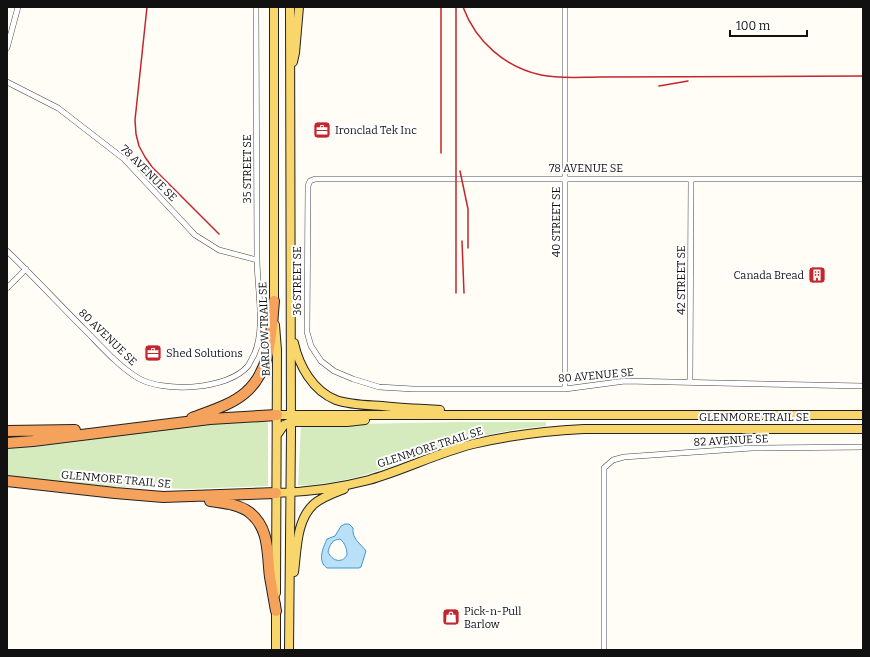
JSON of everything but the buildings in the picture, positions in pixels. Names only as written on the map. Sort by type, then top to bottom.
[{"type":"highway","points":[[180,423],[228,403],[245,393],[259,377],[264,369],[269,349],[274,301]]},
{"type":"highway","points":[[7,443],[210,419],[277,416]]},
{"type":"highway","points":[[7,431],[125,430]]},
{"type":"highway","name":"GLENMORE TRAIL SE","points":[[7,481],[114,493],[182,497],[276,493]]},
{"type":"highway","points":[[7,488],[114,493]]},
{"type":"highway","points":[[182,497],[240,507],[248,511],[255,518],[265,534],[270,578],[276,611]]},
{"type":"main road","name":"BARLOW TRAIL SE","points":[[274,7],[274,301],[277,350],[276,650]]},
{"type":"main road","points":[[289,650],[291,419],[290,7]]},
{"type":"main road","points":[[290,78],[295,53],[299,7]]},
{"type":"main road","points":[[291,318],[297,357],[306,374],[322,391],[336,400],[360,405],[453,411],[476,415]]},
{"type":"main road","name":"GLENMORE TRAIL SE","points":[[291,419],[347,422],[410,415],[863,414]]},
{"type":"main road","points":[[277,416],[291,419]]},
{"type":"main road","points":[[277,437],[284,425],[291,419]]},
{"type":"main road","name":"GLENMORE TRAIL SE","points":[[276,493],[290,493],[347,486],[369,480],[427,458],[472,444],[541,431],[584,429],[863,430]]},
{"type":"main road","points":[[289,602],[300,529],[308,511],[314,504],[331,494],[369,480]]},
{"type":"street","points":[[7,48],[18,7]]},
{"type":"street","name":"35 STREET SE","points":[[256,7],[257,260],[260,332]]},
{"type":"street","name":"40 STREET SE","points":[[565,7],[565,389]]},
{"type":"street","name":"78 AVENUE SE","points":[[7,82],[58,108],[124,159],[195,235],[220,250],[257,260]]},
{"type":"street","name":"78 AVENUE SE","points":[[310,181],[322,178],[863,179]]},
{"type":"street","name":"42 STREET SE","points":[[690,382],[691,179]]},
{"type":"street","name":"36 STREET SE","points":[[310,181],[308,186],[307,332],[311,346],[321,361],[334,371]]},
{"type":"street","name":"80 AVENUE SE","points":[[7,251],[98,343],[128,371],[140,379],[159,386],[176,387],[213,384],[235,376],[247,367],[255,353],[260,332]]},
{"type":"street","points":[[7,288],[26,269]]},
{"type":"street","name":"80 AVENUE SE","points":[[334,371],[379,387],[413,389],[565,389],[625,381],[863,386]]},
{"type":"street","name":"82 AVENUE SE","points":[[604,650],[604,468],[613,460],[624,457],[752,448],[863,447]]},
{"type":"green space","points":[[230,422],[268,422],[268,486],[185,489],[102,486],[7,476],[7,449],[63,443],[174,427]]},
{"type":"green space","points":[[546,422],[546,426],[482,436],[444,447],[383,469],[336,482],[314,485],[298,485],[301,425]]},
{"type":"water","points":[[349,524],[353,528],[355,538],[366,551],[361,567],[359,568],[327,568],[322,562],[322,554],[327,539],[335,536],[341,526]],"holes":[[[340,539],[347,551],[347,555],[342,560],[332,558],[328,552],[333,541]]]},
{"type":"railway","points":[[147,7],[135,120],[139,146],[152,167],[219,234]]},
{"type":"railway","points":[[441,7],[441,153]]},
{"type":"railway","points":[[456,7],[456,293]]},
{"type":"railway","points":[[463,7],[476,31],[493,51],[515,66],[541,75],[570,78],[863,76]]},
{"type":"railway","points":[[659,86],[688,81]]},
{"type":"railway","points":[[460,171],[468,209],[468,248]]},
{"type":"railway","points":[[462,241],[464,293]]},
{"type":"place","name":"Ironclad Tek Inc","points":[[322,130]]},
{"type":"place","name":"Canada Bread","points":[[817,275]]},
{"type":"place","name":"Shed Solutions","points":[[153,353]]},
{"type":"place","name":"Pick-n-Pull Barlow","points":[[451,617]]}]
